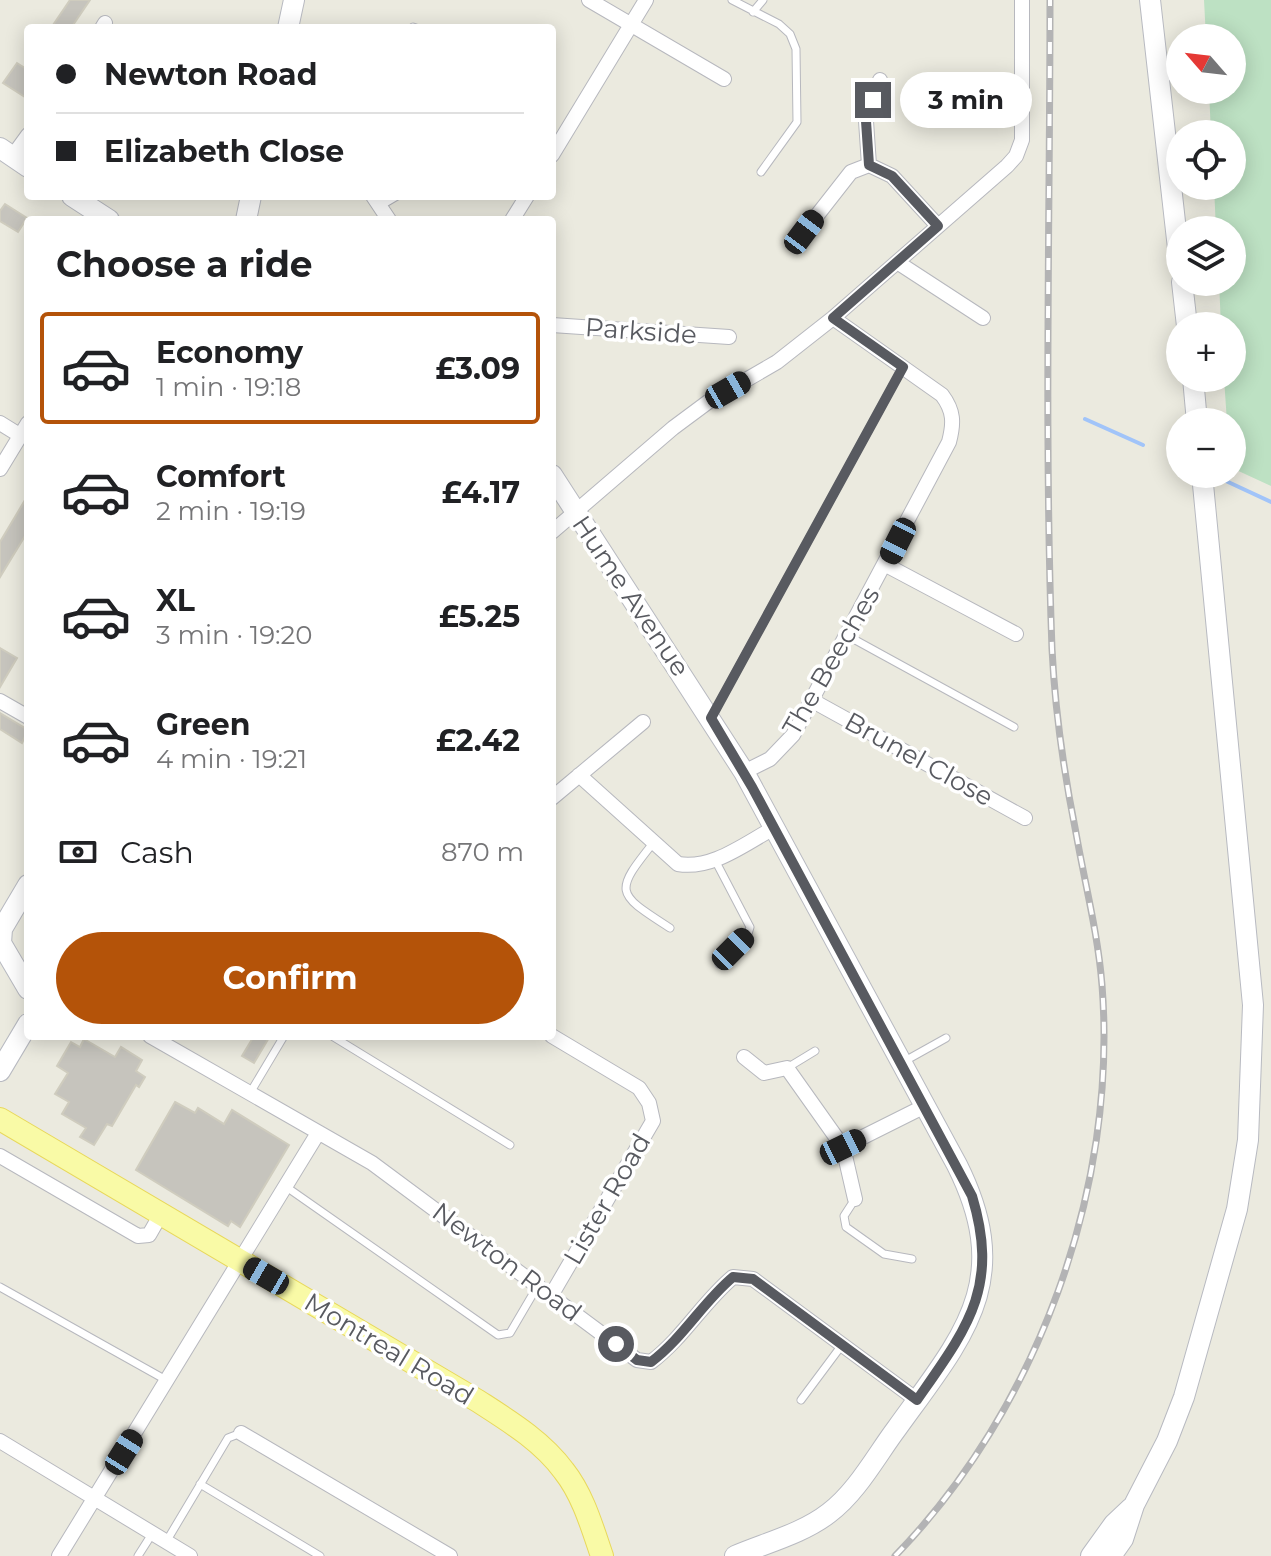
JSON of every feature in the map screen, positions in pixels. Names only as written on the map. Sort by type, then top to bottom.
[{"type":"main road","name":"Montreal Road","points":[[0,1119],[478,1401],[528,1434],[565,1471],[584,1507],[602,1556]]},
{"type":"street","points":[[289,24],[294,0]]},
{"type":"street","points":[[589,0],[724,79]]},
{"type":"street","points":[[556,148],[646,0]]},
{"type":"street","points":[[556,529],[708,402],[777,362],[833,318],[1016,156],[1022,140],[1022,0]]},
{"type":"street","points":[[1150,0],[1174,216]]},
{"type":"street","points":[[869,165],[866,121],[880,80]]},
{"type":"street","points":[[804,232],[851,172],[869,165],[892,176],[938,226]]},
{"type":"street","points":[[78,200],[103,216]]},
{"type":"street","points":[[897,262],[983,318]]},
{"type":"street","name":"The Beeches","points":[[744,772],[770,759],[793,735],[886,565],[949,442],[952,430],[950,406],[942,395],[833,318]]},
{"type":"street","name":"Parkside","points":[[556,325],[729,337]]},
{"type":"street","points":[[0,423],[24,429],[0,469]]},
{"type":"street","name":"Hume Avenue","points":[[556,481],[744,772],[925,1106],[972,1196],[979,1219],[983,1253],[980,1288],[968,1325],[849,1494],[829,1513],[808,1526],[735,1556]]},
{"type":"street","points":[[1111,1556],[1123,1539],[1134,1505],[1167,1441],[1184,1397],[1237,1209],[1248,1140],[1253,1005],[1203,488]]},
{"type":"street","points":[[886,565],[1016,634]]},
{"type":"street","points":[[0,701],[24,715]]},
{"type":"street","name":"Brunel Close","points":[[813,701],[1025,818]]},
{"type":"street","points":[[556,795],[643,722]]},
{"type":"street","points":[[579,775],[678,864],[695,867],[715,860],[774,828]]},
{"type":"street","points":[[24,892],[2,929],[1,943],[13,959],[24,983]]},
{"type":"street","points":[[0,1071],[24,1031]]},
{"type":"street","name":"Lister Road","points":[[552,1294],[653,1121],[649,1103],[639,1088],[556,1038]]},
{"type":"street","name":"Newton Road","points":[[157,1040],[372,1163],[637,1360],[651,1362],[666,1350],[715,1293],[733,1277],[753,1279],[917,1400]]},
{"type":"street","points":[[744,1057],[764,1073],[787,1068],[843,1147],[855,1199]]},
{"type":"street","points":[[843,1147],[925,1106]]},
{"type":"street","points":[[59,1556],[318,1133]]},
{"type":"street","points":[[0,1156],[138,1236],[149,1235],[161,1214]]},
{"type":"street","points":[[241,1433],[450,1556]]},
{"type":"street","points":[[0,1441],[190,1556]]},
{"type":"street","points":[[1091,1556],[1114,1524],[1134,1505]]},
{"type":"lane","points":[[732,0],[779,24],[790,34],[796,49],[797,122],[761,172]]},
{"type":"lane","points":[[753,12],[763,0]]},
{"type":"lane","points":[[711,718],[903,367]]},
{"type":"lane","points":[[848,636],[1014,727]]},
{"type":"lane","points":[[654,842],[627,876],[625,885],[634,904],[670,928]]},
{"type":"lane","points":[[715,860],[750,927],[748,934],[719,964]]},
{"type":"lane","points":[[901,1063],[946,1038]]},
{"type":"lane","points":[[250,1093],[282,1040]]},
{"type":"lane","points":[[339,1040],[510,1145]]},
{"type":"lane","points":[[787,1068],[815,1051]]},
{"type":"lane","points":[[285,1186],[498,1335],[510,1333],[538,1284]]},
{"type":"lane","points":[[855,1199],[844,1216],[846,1227],[884,1254],[912,1259]]},
{"type":"lane","points":[[0,1287],[168,1381]]},
{"type":"lane","points":[[801,1400],[842,1345]]},
{"type":"lane","points":[[166,1542],[228,1438],[241,1433]]},
{"type":"lane","points":[[200,1484],[320,1556]]},
{"type":"lane","points":[[138,1556],[152,1533]]},
{"type":"green space","points":[[1204,0],[1271,0],[1271,486],[1246,474],[1246,408],[1226,408],[1225,392],[1246,392],[1246,312],[1220,312],[1220,296],[1246,296],[1246,216],[1215,216],[1215,200],[1246,200],[1246,120],[1210,120],[1210,104],[1246,104],[1246,24],[1205,24]]},
{"type":"building","points":[[70,0],[90,0],[74,24],[54,24]]},
{"type":"building","points":[[17,63],[24,67],[24,96],[3,83]]},
{"type":"building","points":[[5,204],[24,216],[18,232],[0,221],[0,211]]},
{"type":"building","points":[[24,502],[24,538],[0,577],[0,542]]},
{"type":"building","points":[[0,648],[17,658],[0,687]]},
{"type":"building","points":[[0,713],[24,728],[22,743],[0,729]]},
{"type":"building","points":[[86,1040],[115,1057],[121,1047],[142,1060],[136,1071],[145,1077],[139,1087],[136,1085],[112,1126],[107,1124],[94,1145],[80,1137],[86,1128],[62,1114],[69,1102],[55,1094],[68,1073],[57,1066],[71,1042],[80,1047]]},
{"type":"building","points":[[252,1040],[268,1040],[254,1063],[242,1056]]},
{"type":"building","points":[[175,1102],[195,1113],[198,1108],[224,1124],[232,1110],[289,1145],[240,1227],[231,1221],[228,1226],[136,1170]]},
{"type":"waterway","points":[[1085,419],[1143,445]]},
{"type":"waterway","points":[[1241,488],[1271,502]]},
{"type":"railway","points":[[895,1556],[945,1498],[990,1434],[1027,1365],[1058,1292],[1081,1217],[1096,1140],[1104,1062],[1100,966],[1064,765],[1052,649],[1048,406],[1050,0]]},
{"type":"route","points":[[616,1344],[637,1360],[651,1362],[666,1350],[715,1293],[733,1277],[753,1279],[917,1400],[968,1325],[980,1288],[983,1253],[979,1219],[972,1196],[752,787],[711,718],[903,367],[833,318],[938,226],[892,176],[883,169],[869,165],[866,121],[873,100]]}]
